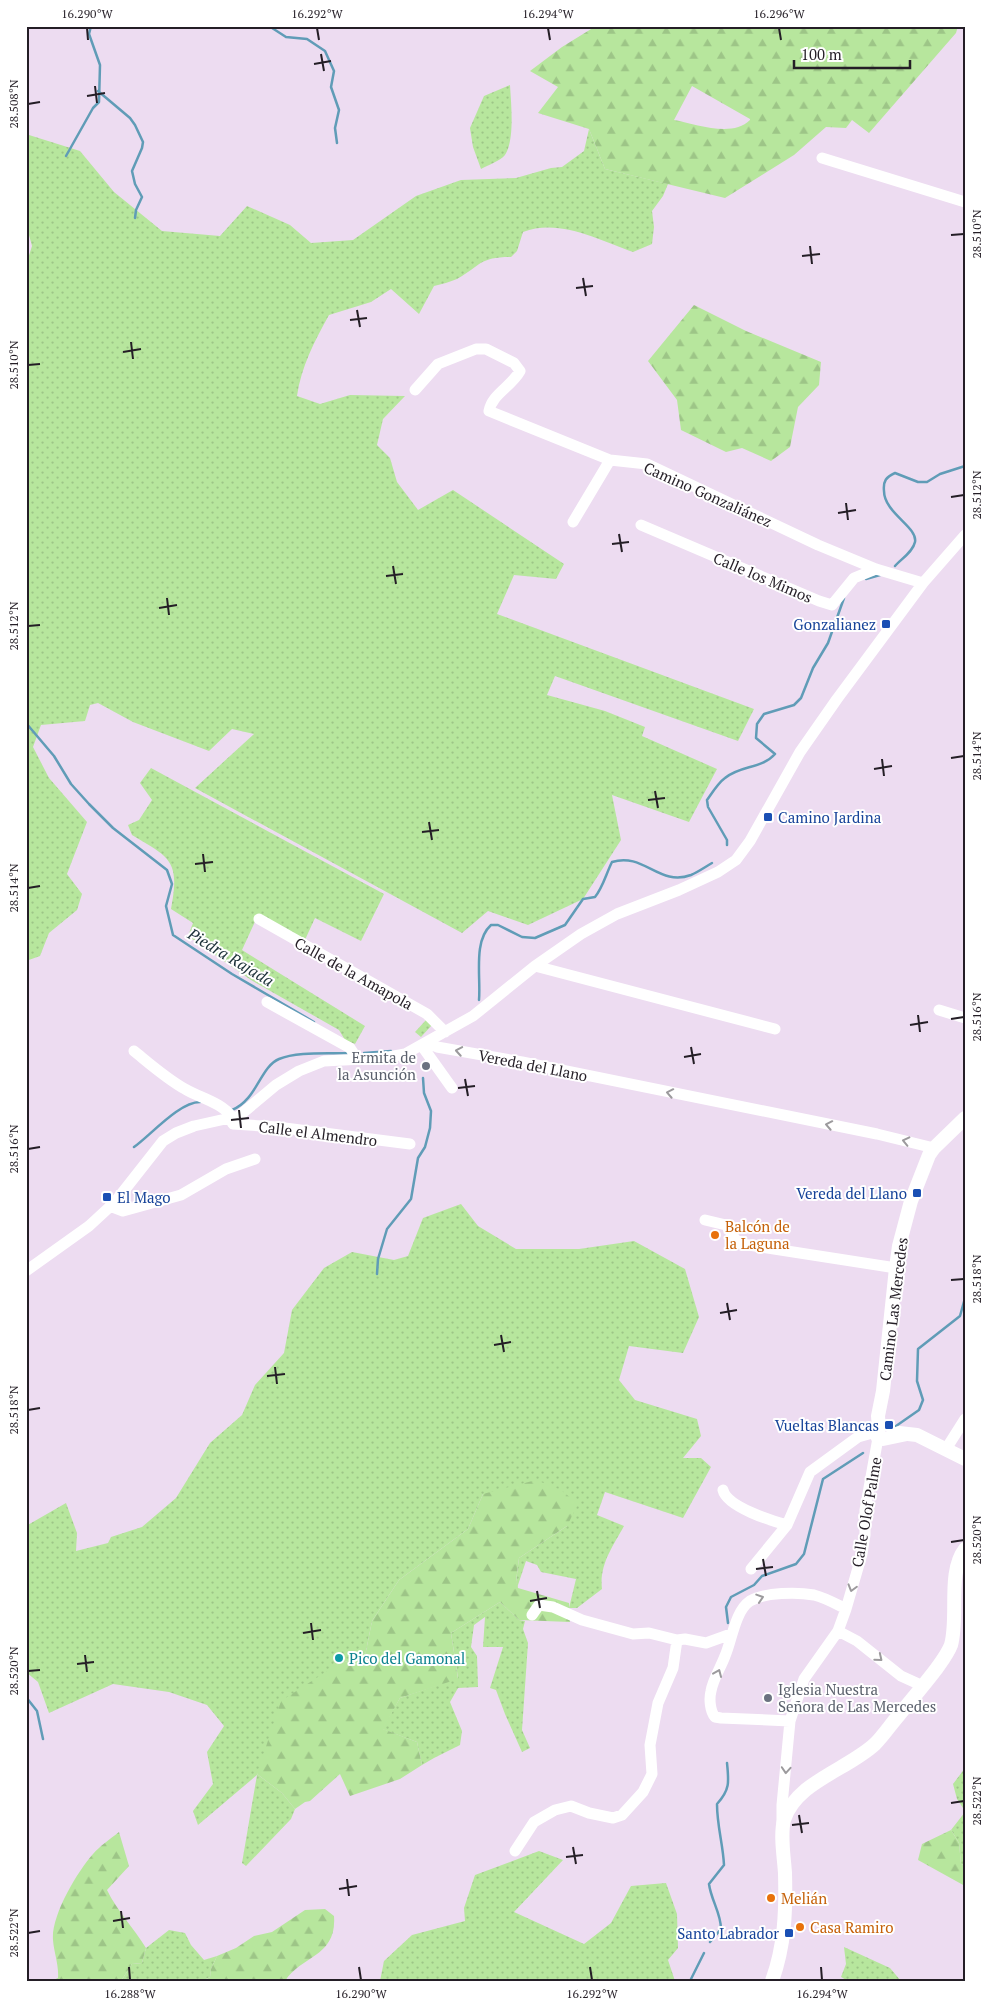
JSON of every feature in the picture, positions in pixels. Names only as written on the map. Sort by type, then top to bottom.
[{"type":"main road","name":"Camino Las Mercedes","points":[[882,1434],[878,1416],[884,1384],[899,1246],[911,1201],[929,1156],[934,1148],[965,1118]]},
{"type":"main road","points":[[882,1434],[918,1435],[965,1459]]},
{"type":"main road","points":[[772,1981],[779,1961],[784,1935],[786,1898],[784,1820],[794,1800],[805,1789],[862,1755],[877,1742],[939,1666],[950,1646],[954,1630],[957,1567],[965,1549]]},
{"type":"street","points":[[822,158],[965,202]]},
{"type":"street","name":"Camino Gonzaliánez","points":[[415,390],[438,364],[476,349],[486,349],[514,364],[520,371],[514,380],[490,401],[489,411],[610,460],[647,464],[818,545],[876,569],[922,583]]},
{"type":"street","points":[[573,522],[610,460]]},
{"type":"street","name":"Calle los Mimos","points":[[641,525],[819,601],[832,604],[854,578],[876,569]]},
{"type":"street","points":[[26,1272],[89,1226],[110,1206],[163,1141],[194,1126],[240,1116],[276,1085],[299,1071],[324,1062],[398,1056],[424,1044],[473,1016],[535,966],[581,934],[617,914],[679,890],[718,872],[736,860],[750,841],[800,752],[922,583],[965,535]]},
{"type":"street","name":"Calle de la Amapola","points":[[259,919],[427,1014],[445,1032]]},
{"type":"street","points":[[535,966],[775,1029]]},
{"type":"street","points":[[267,1002],[350,1048],[354,1054],[354,1059]]},
{"type":"street","points":[[939,1010],[965,1018]]},
{"type":"street","points":[[424,1044],[452,1088]]},
{"type":"street","name":"Vereda del Llano","points":[[424,1044],[877,1134],[934,1148]]},
{"type":"street","name":"Calle el Almendro","points":[[134,1051],[184,1089],[228,1111],[233,1124],[277,1127],[410,1144]]},
{"type":"street","points":[[110,1206],[123,1211],[181,1195],[226,1169],[255,1159]]},
{"type":"street","points":[[705,1220],[726,1225],[734,1239],[742,1244],[896,1268]]},
{"type":"street","points":[[946,1449],[965,1419]]},
{"type":"street","points":[[751,1569],[787,1525],[810,1472],[858,1436],[882,1434]]},
{"type":"street","name":"Calle Olof Palme","points":[[783,1827],[781,1818],[790,1721],[804,1679],[838,1632],[846,1609],[862,1554],[865,1535],[865,1510],[882,1434]]},
{"type":"street","points":[[723,1490],[728,1499],[743,1508],[787,1525]]},
{"type":"street","points":[[790,1721],[721,1718],[715,1717],[711,1712],[710,1692],[727,1653],[731,1634],[748,1602],[768,1595],[813,1595],[825,1598],[846,1609]]},
{"type":"street","points":[[532,1616],[539,1605],[547,1605],[582,1620],[632,1634],[649,1633],[677,1640],[685,1638],[706,1642],[731,1634]]},
{"type":"street","points":[[838,1632],[857,1641],[901,1676],[923,1686]]},
{"type":"street","points":[[516,1850],[534,1822],[555,1810],[571,1806],[589,1813],[613,1818],[622,1815],[643,1792],[652,1774],[650,1745],[658,1703],[673,1668],[677,1640]]},
{"type":"green space","points":[[596,26],[958,26],[956,33],[869,133],[852,120],[846,128],[826,127],[794,155],[725,198],[605,169],[589,129],[538,113],[558,87],[530,71],[562,47]],"holes":[[[692,86],[750,119],[742,125],[724,129],[703,127],[674,120]]]},
{"type":"green space","points":[[510,85],[512,121],[508,148],[503,157],[481,169],[473,147],[470,128],[484,96]]},
{"type":"green space","points":[[589,129],[605,169],[668,184],[663,196],[652,211],[654,227],[652,244],[633,252],[579,232],[565,229],[537,228],[523,232],[517,251],[511,257],[486,260],[457,279],[434,286],[419,314],[391,289],[371,302],[329,315],[305,364],[297,396],[320,404],[350,395],[405,396],[383,419],[377,445],[390,458],[397,482],[418,510],[453,490],[564,564],[556,579],[514,575],[497,614],[754,709],[738,741],[555,676],[547,695],[605,711],[645,727],[642,736],[717,769],[689,822],[612,795],[621,840],[583,899],[528,925],[488,911],[462,933],[195,788],[254,734],[232,729],[209,751],[133,722],[98,703],[90,705],[85,721],[41,725],[33,747],[49,778],[87,822],[67,874],[82,894],[77,910],[49,933],[40,956],[26,961],[26,265],[32,246],[26,224],[26,138],[29,135],[80,151],[114,192],[162,231],[220,236],[247,206],[290,225],[311,243],[353,240],[416,196],[461,180],[516,178],[551,168],[562,167],[584,151]]},
{"type":"green space","points":[[694,305],[746,331],[821,362],[819,385],[798,407],[790,447],[771,461],[742,448],[726,452],[681,430],[677,400],[648,361]]},
{"type":"green space","points":[[151,768],[384,894],[361,941],[315,918],[304,942],[258,915],[242,950],[365,1026],[355,1044],[345,1040],[339,1030],[251,980],[188,936],[193,923],[171,909],[174,880],[170,863],[156,850],[132,835],[128,825],[139,820],[152,800],[140,783]]},
{"type":"green space","points":[[426,1020],[432,1025],[421,1037],[415,1032]]},
{"type":"green space","points":[[461,1204],[478,1226],[516,1249],[579,1249],[634,1241],[685,1269],[699,1317],[683,1353],[629,1346],[619,1380],[635,1400],[697,1419],[701,1436],[683,1458],[701,1458],[711,1467],[683,1518],[605,1492],[597,1515],[624,1526],[611,1548],[605,1564],[602,1589],[577,1608],[569,1608],[576,1579],[541,1572],[537,1565],[526,1561],[517,1588],[516,1582],[519,1558],[567,1526],[483,1494],[468,1529],[399,1580],[372,1621],[365,1656],[338,1664],[257,1774],[282,1793],[295,1809],[291,1819],[246,1866],[242,1863],[257,1775],[198,1825],[193,1811],[213,1784],[207,1752],[224,1726],[207,1705],[169,1692],[113,1684],[49,1713],[38,1682],[26,1672],[26,1526],[66,1503],[77,1533],[76,1551],[108,1543],[111,1537],[142,1527],[176,1498],[210,1443],[242,1415],[255,1385],[284,1353],[292,1310],[324,1268],[352,1252],[394,1260],[408,1256],[423,1218]]},
{"type":"green space","points":[[536,1480],[561,1490],[578,1504],[567,1526],[519,1558],[516,1581],[518,1588],[569,1603],[570,1622],[519,1620],[500,1602],[451,1633],[458,1679],[400,1698],[383,1729],[417,1742],[422,1765],[400,1779],[350,1796],[340,1774],[310,1801],[295,1809],[282,1793],[257,1774],[281,1701],[338,1664],[365,1656],[372,1621],[399,1580],[468,1529],[483,1494]]},
{"type":"green space","points":[[500,1602],[519,1620],[525,1621],[523,1629],[528,1643],[522,1730],[530,1748],[522,1752],[496,1690],[490,1688],[503,1647],[483,1647],[485,1617],[474,1625],[471,1647],[477,1656],[478,1687],[458,1688],[450,1702],[462,1731],[460,1745],[422,1765],[417,1742],[382,1729],[400,1698],[458,1678],[451,1633]]},
{"type":"green space","points":[[965,1768],[965,1811],[957,1799],[953,1784]]},
{"type":"green space","points":[[965,1812],[965,1865],[961,1864],[959,1843],[951,1830]]},
{"type":"green space","points":[[951,1830],[959,1843],[961,1864],[965,1865],[965,1886],[918,1860],[922,1844]]},
{"type":"green space","points":[[119,1832],[129,1866],[107,1890],[146,1948],[142,1963],[132,1964],[121,1981],[51,1981],[58,1978],[53,1930],[66,1895],[93,1854]]},
{"type":"green space","points":[[539,1851],[563,1860],[514,1912],[584,1944],[611,1923],[631,1886],[666,1883],[677,1914],[678,1948],[668,1960],[675,1981],[380,1981],[384,1961],[412,1935],[465,1921],[464,1908],[475,1875]]},
{"type":"green space","points":[[325,1909],[334,1916],[330,1940],[317,1954],[292,1972],[285,1981],[202,1981],[210,1977],[211,1969],[217,1956],[236,1948],[254,1936],[272,1932],[305,1910]]},
{"type":"green space","points":[[169,1930],[185,1933],[191,1945],[204,1960],[217,1956],[211,1969],[210,1977],[202,1981],[121,1981],[132,1964],[142,1963],[146,1948]]},
{"type":"green space","points":[[844,1947],[890,1968],[901,1981],[848,1981],[841,1977],[846,1964]]},
{"type":"waterway","points":[[66,156],[93,108],[99,102],[100,65],[89,34],[91,26]]},
{"type":"waterway","points":[[269,26],[286,37],[307,39],[325,51],[334,71],[331,87],[339,110],[335,128],[337,143]]},
{"type":"waterway","points":[[98,91],[130,118],[143,142],[132,171],[135,184],[142,197],[136,210],[135,218]]},
{"type":"waterway","points":[[895,566],[912,549],[915,536],[885,499],[884,488],[886,480],[895,473],[918,482],[927,482],[940,474],[965,466]]},
{"type":"waterway","points":[[866,579],[880,575]]},
{"type":"waterway","points":[[727,845],[727,840],[708,807],[707,800],[725,778],[737,771],[764,762],[775,754],[756,738],[757,724],[764,714],[794,705],[801,698],[813,668],[828,643],[844,598]]},
{"type":"waterway","name":"Piedra Rajada","points":[[26,723],[54,756],[71,784],[89,804],[113,828],[167,870],[172,884],[166,906],[173,935],[232,974],[314,1022]]},
{"type":"waterway","points":[[479,1000],[480,950],[485,932],[491,925],[498,925],[522,937],[535,938],[565,925],[583,899],[595,897],[598,893],[612,862],[623,860],[633,862],[670,877],[691,875],[712,863]]},
{"type":"waterway","points":[[364,1053],[391,1051]]},
{"type":"waterway","points":[[232,1110],[247,1099],[267,1069],[279,1059],[286,1056],[304,1054],[349,1053]]},
{"type":"waterway","points":[[377,1274],[378,1259],[387,1229],[411,1199],[418,1158],[425,1147],[430,1128],[431,1111],[424,1093],[423,1078]]},
{"type":"waterway","points":[[134,1147],[174,1113],[192,1103],[200,1102]]},
{"type":"waterway","points":[[896,1426],[919,1410],[923,1400],[917,1381],[918,1349],[960,1316],[965,1298]]},
{"type":"waterway","points":[[728,1623],[726,1607],[731,1597],[754,1585],[762,1576],[796,1564],[804,1554],[823,1479],[863,1453]]},
{"type":"waterway","points":[[26,1697],[37,1711],[43,1739]]},
{"type":"waterway","points":[[710,1942],[721,1929],[709,1884],[724,1865],[717,1804],[728,1785],[727,1763]]},
{"type":"waterway","points":[[690,1981],[704,1953]]},
{"type":"place","name":"Gonzalianez","points":[[886,624]]},
{"type":"place","name":"Camino Jardina","points":[[768,817]]},
{"type":"place","name":"Ermita de la Asunción","points":[[426,1066]]},
{"type":"place","name":"Vereda del Llano","points":[[917,1193]]},
{"type":"place","name":"El Mago","points":[[107,1197]]},
{"type":"place","name":"Balcón de la Laguna","points":[[715,1235]]},
{"type":"place","name":"Vueltas Blancas","points":[[889,1425]]},
{"type":"place","name":"Pico del Gamonal","points":[[339,1658]]},
{"type":"place","name":"Iglesia Nuestra Señora de Las Mercedes","points":[[768,1698]]},
{"type":"place","name":"Melián","points":[[771,1898]]},
{"type":"place","name":"Casa Ramiro","points":[[800,1927]]},
{"type":"place","name":"Santo Labrador","points":[[789,1933]]}]
